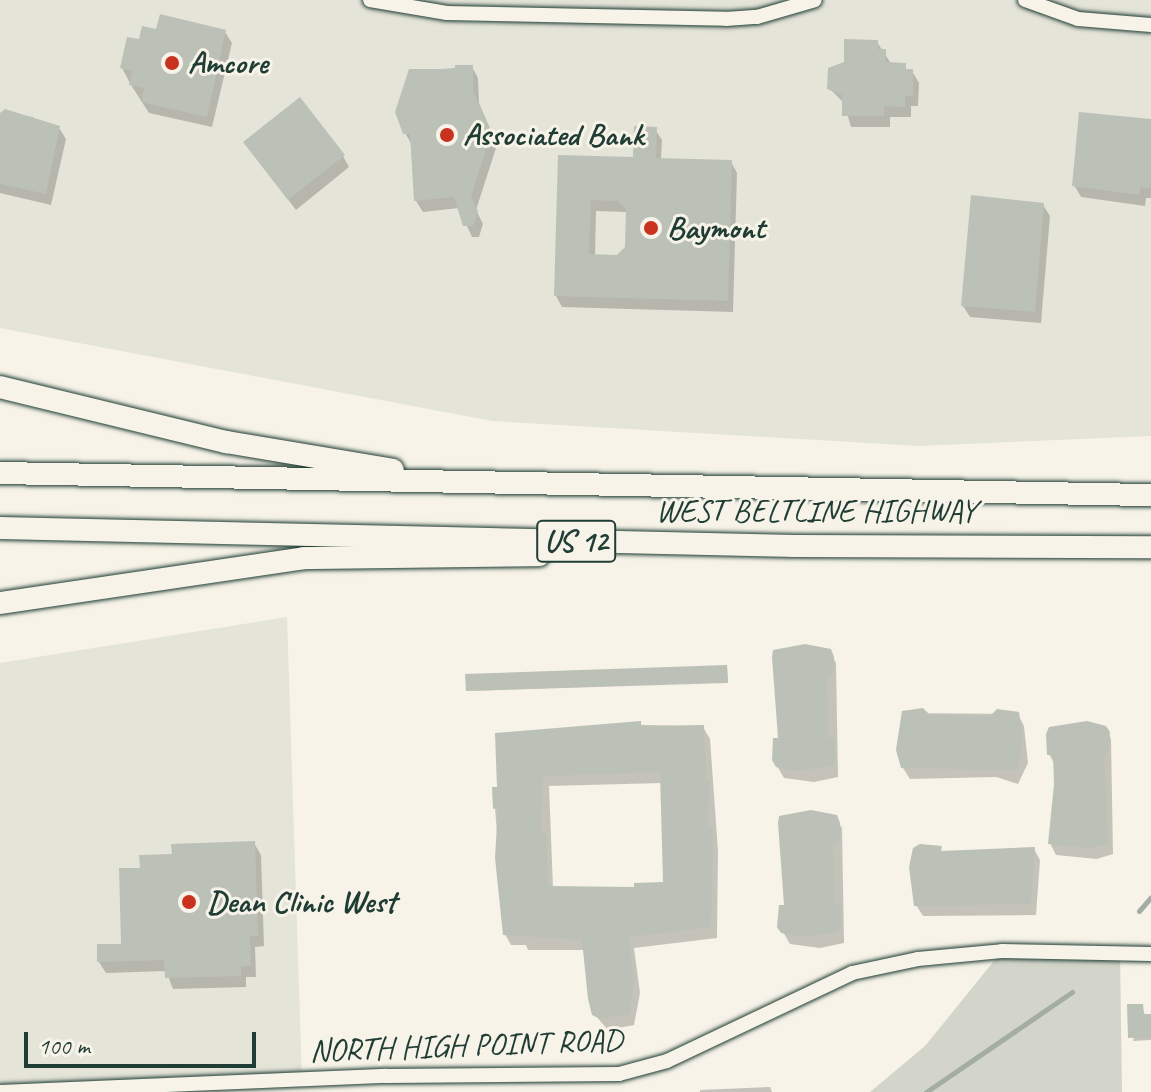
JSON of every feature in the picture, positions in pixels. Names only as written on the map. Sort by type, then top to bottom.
[{"type":"highway","points":[[0,387],[315,459],[390,469],[634,485]]},
{"type":"highway","name":"WEST BELTLINE HIGHWAY","points":[[0,473],[1151,495]]},
{"type":"highway","name":"WEST BELTLINE HIGHWAY","points":[[0,528],[795,546],[1151,547]]},
{"type":"highway","points":[[0,603],[304,558],[719,552],[795,546]]},
{"type":"street","points":[[370,0],[447,13],[726,19],[757,17],[815,0]]},
{"type":"street","points":[[1025,0],[1090,21],[1151,25]]},
{"type":"street","name":"NORTH HIGH POINT ROAD","points":[[0,1092],[387,1076],[619,1074],[667,1061],[852,973],[958,954],[1151,954]]},
{"type":"shaded area","points":[[0,0],[1151,0],[1151,436],[919,446],[492,421],[0,328]]},
{"type":"shaded area","points":[[287,617],[302,1080],[0,1092],[0,663]]},
{"type":"shaded area","points":[[1002,951],[1120,953],[1122,1092],[870,1092],[925,1046]]},
{"type":"building","name":"Amcore","points":[[160,14],[226,30],[207,117],[141,102],[144,88],[129,85],[132,71],[120,68],[127,37],[139,39],[142,26],[156,29]]},
{"type":"building","points":[[844,39],[878,40],[878,49],[886,49],[886,62],[906,63],[906,69],[913,69],[913,96],[905,96],[905,107],[884,106],[884,116],[842,116],[842,95],[827,89],[828,68],[844,62]]},
{"type":"building","points":[[455,65],[473,65],[473,90],[491,133],[471,197],[478,211],[473,226],[463,226],[454,197],[414,201],[410,134],[403,134],[395,112],[409,69],[455,69]]},
{"type":"building","points":[[300,97],[345,155],[288,200],[243,142]]},
{"type":"building","points":[[5,109],[60,126],[46,194],[0,184],[0,113]]},
{"type":"building","points":[[1079,112],[1151,119],[1151,188],[1140,187],[1139,195],[1072,186]]},
{"type":"building","name":"Baymont","points":[[634,126],[657,127],[656,158],[732,160],[728,301],[554,296],[558,155],[633,157]],"holes":[[[591,200],[618,201],[626,209],[625,247],[617,255],[589,254]]]},
{"type":"building","points":[[971,195],[1044,203],[1035,312],[961,306]]},
{"type":"building","points":[[805,644],[831,649],[834,657],[833,676],[827,676],[828,738],[834,737],[836,758],[833,766],[794,771],[776,767],[772,760],[773,738],[778,738],[772,657],[773,650]]},
{"type":"building","points":[[727,665],[728,682],[466,691],[465,674]]},
{"type":"building","points":[[923,708],[930,715],[990,716],[997,709],[1019,712],[1023,738],[1018,770],[901,768],[896,750],[902,711]]},
{"type":"building","points":[[641,721],[641,726],[704,725],[706,780],[710,780],[707,826],[712,826],[713,839],[711,927],[629,937],[634,981],[629,1014],[600,1019],[592,1015],[582,940],[503,935],[495,858],[498,808],[493,809],[492,787],[497,787],[495,733]],"holes":[[[660,772],[663,882],[634,883],[634,887],[548,886],[546,833],[541,833],[543,776]]]},
{"type":"building","points":[[1087,721],[1106,726],[1110,732],[1108,754],[1104,754],[1108,843],[1090,848],[1048,844],[1054,784],[1053,755],[1047,755],[1046,734],[1049,727]]},
{"type":"building","points":[[811,810],[837,815],[840,823],[839,843],[833,843],[834,904],[840,904],[842,924],[838,932],[800,937],[781,933],[777,927],[779,905],[784,905],[778,823],[779,816]]},
{"type":"building","name":"Dean Clinic West","points":[[255,841],[258,936],[250,936],[251,966],[241,966],[241,976],[165,978],[164,960],[97,962],[97,944],[121,944],[119,868],[140,868],[139,855],[172,854],[171,844]]},
{"type":"building","points":[[920,844],[942,846],[941,851],[1035,847],[1031,904],[914,906],[909,867],[913,848]]},
{"type":"building","points":[[1127,1004],[1143,1004],[1144,1014],[1151,1014],[1151,1037],[1128,1038]]},
{"type":"waterway","points":[[1139,911],[1151,897]]},
{"type":"waterway","points":[[926,1092],[1072,992]]},
{"type":"place","name":"Amcore","points":[[172,63]]},
{"type":"place","name":"Associated Bank","points":[[447,135]]},
{"type":"place","name":"Baymont","points":[[651,228]]},
{"type":"place","name":"Dean Clinic West","points":[[189,902]]}]
